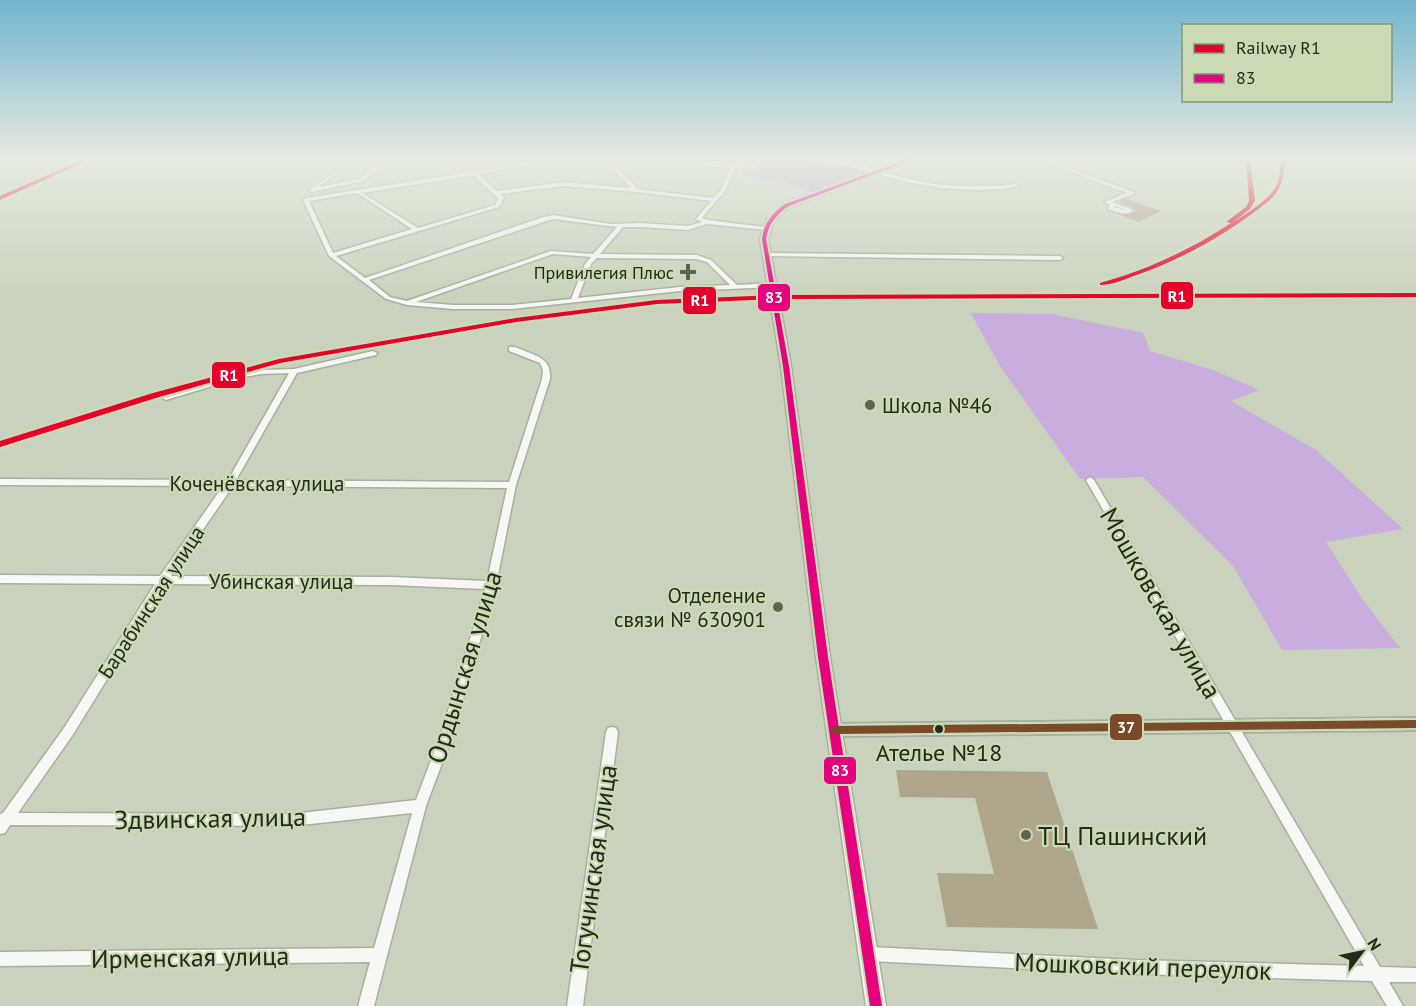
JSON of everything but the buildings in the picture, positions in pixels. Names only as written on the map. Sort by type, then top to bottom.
[{"type":"main road","points":[[790,205],[772,216],[765,229],[764,239],[786,366],[823,657],[836,730],[876,1006]]},
{"type":"street","points":[[308,205],[331,255],[388,298],[407,303],[453,307],[501,307],[734,285],[773,285]]},
{"type":"street","points":[[378,205],[416,229]]},
{"type":"street","points":[[331,255],[490,209],[496,205]]},
{"type":"street","points":[[709,205],[699,219],[765,229]]},
{"type":"street","points":[[364,280],[525,224],[553,217],[621,226],[688,228],[707,222]]},
{"type":"street","points":[[574,300],[588,264],[621,226]]},
{"type":"street","points":[[407,303],[553,252],[595,256],[697,257],[709,261],[734,285]]},
{"type":"street","points":[[767,255],[1060,258]]},
{"type":"street","name":"Ордынская улица","points":[[366,1006],[420,806],[447,731],[491,585],[512,485],[548,370],[543,362],[512,350]]},
{"type":"street","points":[[165,398],[237,376],[262,372],[294,371],[373,353]]},
{"type":"street","name":"Барабинская улица","points":[[2,822],[68,732],[162,581],[231,482],[294,371]]},
{"type":"street","name":"Мошковская улица","points":[[1090,480],[1395,1006]]},
{"type":"street","name":"Коченёвская улица","points":[[1,481],[512,485]]},
{"type":"street","name":"Убинская улица","points":[[0,579],[391,581],[491,585]]},
{"type":"street","points":[[836,730],[1416,724]]},
{"type":"street","name":"Тогучинская улица","points":[[575,1006],[612,732]]},
{"type":"street","name":"Здвинская улица","points":[[2,822],[292,820],[420,806]]},
{"type":"street","name":"Мошковский переулок","points":[[870,954],[1136,967],[1416,975]]},
{"type":"street","name":"Ирменская улица","points":[[0,959],[380,955]]},
{"type":"shaded area","points":[[971,313],[1052,314],[1143,333],[1150,351],[1213,370],[1259,390],[1231,401],[1316,450],[1403,529],[1326,542],[1363,600],[1400,648],[1282,650],[1233,566],[1143,477],[1080,479],[1000,366]]},
{"type":"rail line","name":"R1","points":[[1229,222],[1250,205]]},
{"type":"rail line","name":"R1","points":[[1102,284],[1142,272],[1181,255],[1218,234],[1260,205]]},
{"type":"rail line","name":"R1","points":[[0,444],[156,395],[279,361],[516,320],[657,302],[779,297],[1416,295]]},
{"type":"transit line","name":"83","points":[[787,205],[771,219],[764,239],[786,366],[823,657],[876,1006]]},
{"type":"transit line","name":"37","points":[[836,730],[1416,724]]},
{"type":"place","name":"Привилегия Плюс","points":[[688,272]]},
{"type":"place","name":"Школа №46","points":[[870,405]]},
{"type":"place","name":"Отделение связи № 630901","points":[[778,607]]},
{"type":"place","name":"Ателье №18","points":[[939,729]]},
{"type":"place","name":"ТЦ Пашинский","points":[[1026,835]]}]
